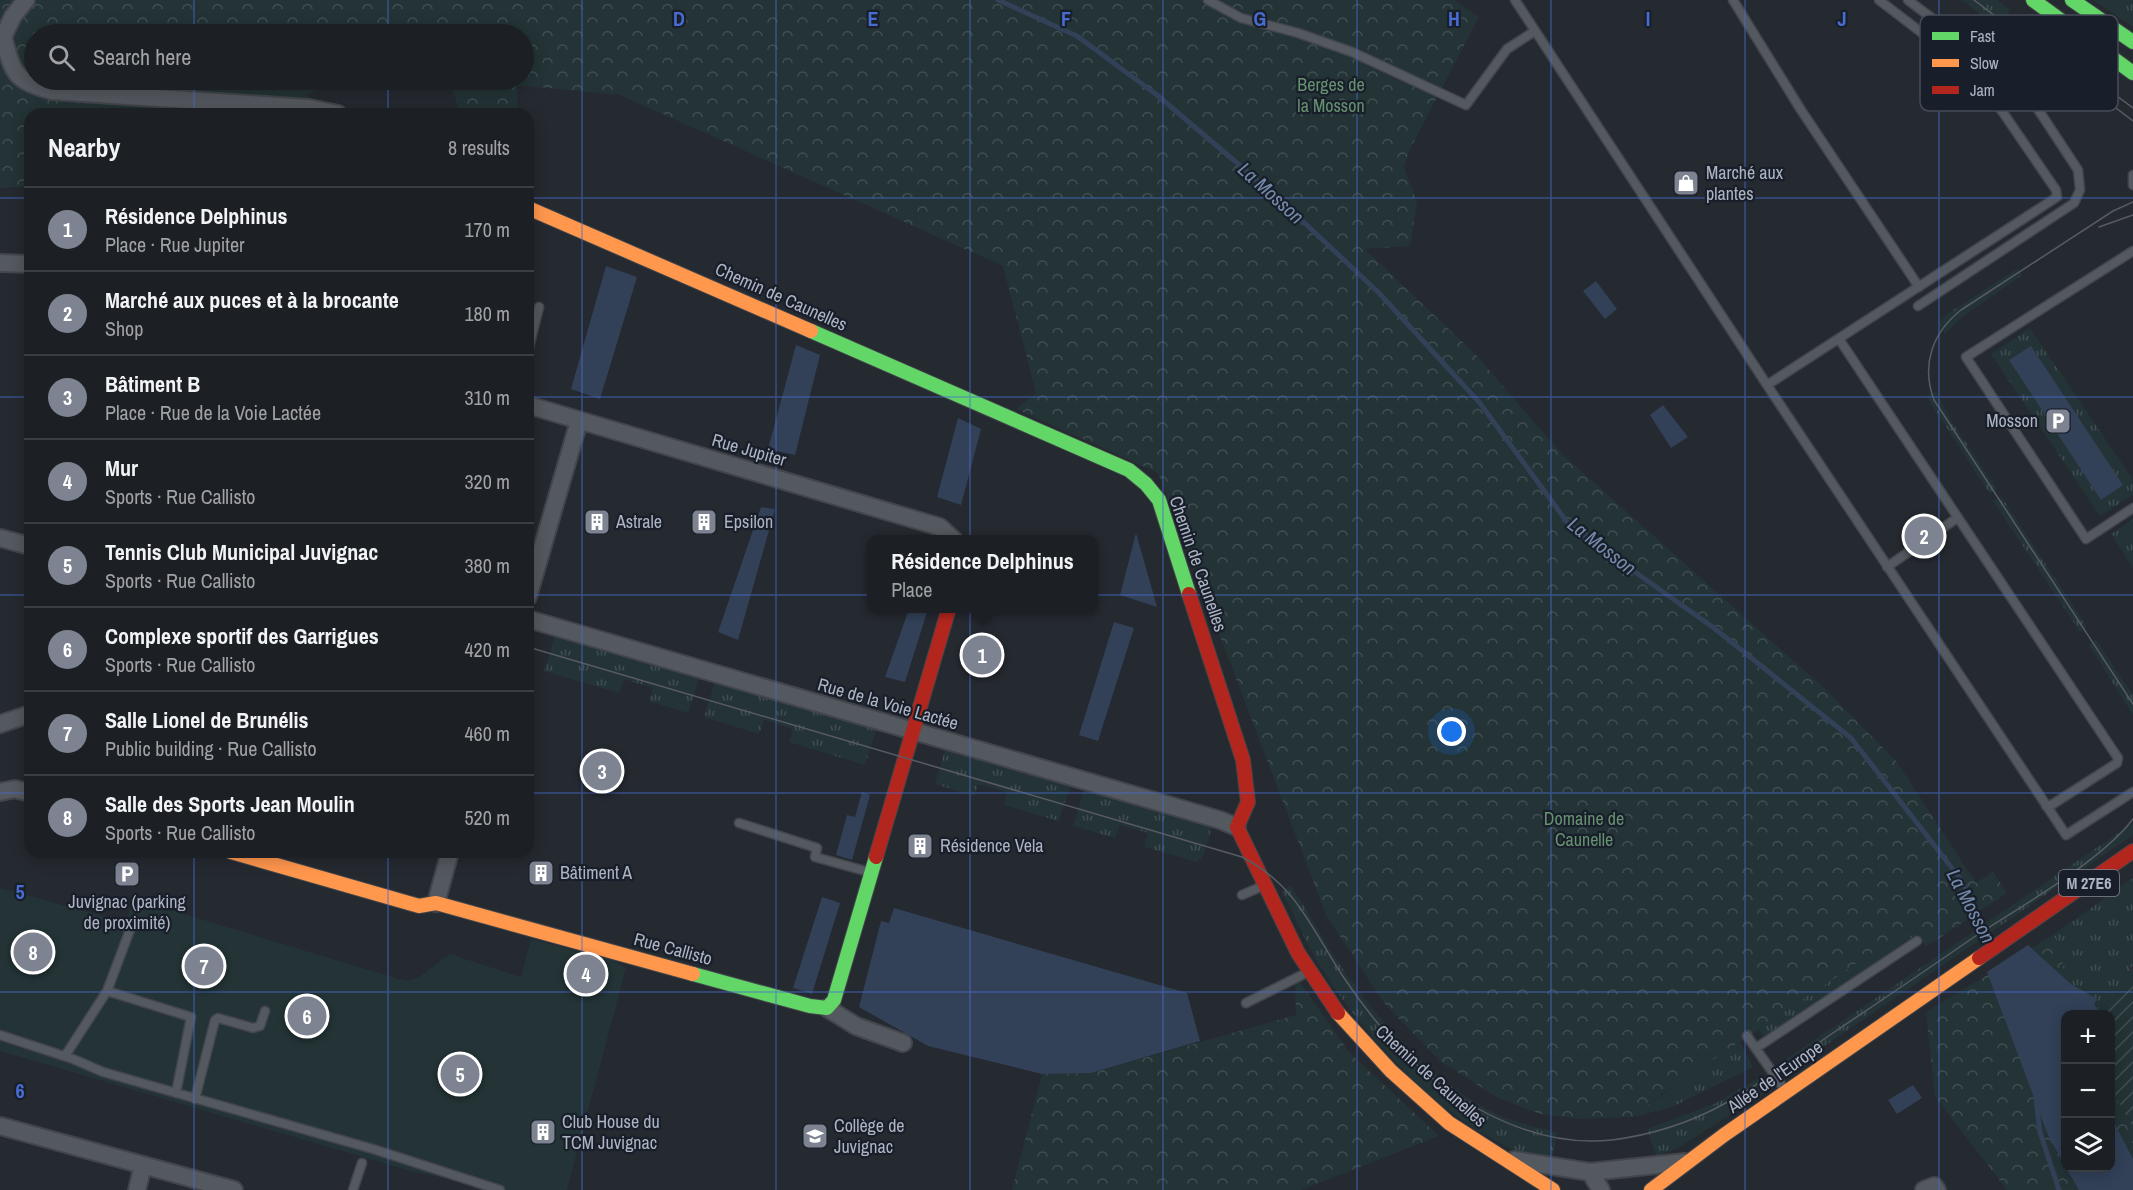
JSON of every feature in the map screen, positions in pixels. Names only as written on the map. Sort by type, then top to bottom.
[{"type":"street","points":[[24,81],[13,70],[3,37],[13,16],[26,0]]},
{"type":"street","points":[[2033,0],[2054,15]]},
{"type":"street","points":[[2072,0],[2094,15]]},
{"type":"street","points":[[2118,32],[2133,42]]},
{"type":"street","points":[[2118,62],[2133,73]]},
{"type":"street","points":[[48,90],[309,108]]},
{"type":"street","name":"Chemin de Caunelles","points":[[534,211],[1129,470],[1146,484],[1158,500],[1243,760],[1248,802],[1237,827],[1259,866],[1309,971],[1377,1058],[1465,1136],[1553,1190]]},
{"type":"street","points":[[0,263],[24,264]]},
{"type":"street","name":"Rue Jupiter","points":[[534,407],[940,527],[949,535]]},
{"type":"street","points":[[534,576],[579,421]]},
{"type":"street","points":[[0,538],[24,544]]},
{"type":"street","points":[[903,1043],[856,1026],[827,1008],[834,1000],[948,613]]},
{"type":"street","name":"Rue de la Voie Lactée","points":[[534,621],[1214,818],[1237,827]]},
{"type":"street","points":[[0,724],[24,716]]},
{"type":"street","points":[[0,792],[15,789],[24,791]]},
{"type":"street","name":"Allée de l'Europe","points":[[1651,1190],[1786,1091],[2133,851]]},
{"type":"street","name":"Rue Callisto","points":[[252,858],[419,906],[436,903],[685,973],[827,1008]]},
{"type":"street","points":[[436,903],[448,858]]},
{"type":"street","points":[[0,1126],[143,1165],[189,1184],[234,1190]]},
{"type":"street","name":"Chemin de Caunelles","points":[[1499,1157],[1590,1172],[1690,1161]]},
{"type":"street","points":[[137,1190],[143,1165]]},
{"type":"street","points":[[1590,1172],[1601,1190]]},
{"type":"street","points":[[1924,1190],[1934,1186],[1937,1190]]},
{"type":"lane","points":[[1208,0],[1241,18],[1298,33],[1352,52],[1466,105],[1508,49],[1535,31]]},
{"type":"lane","points":[[1515,0],[2066,835],[2133,792]]},
{"type":"lane","points":[[1733,0],[1801,110],[1919,286]]},
{"type":"lane","points":[[1879,0],[1920,31]]},
{"type":"lane","points":[[1908,0],[1928,15]]},
{"type":"lane","points":[[1767,385],[2057,197],[2056,190],[2002,111]]},
{"type":"lane","points":[[1918,306],[2074,203],[2079,190],[2078,170],[2038,111]]},
{"type":"lane","points":[[2133,176],[2133,185]]},
{"type":"lane","points":[[2133,250],[1966,357],[2086,540],[2133,508]]},
{"type":"lane","points":[[534,327],[539,307]]},
{"type":"lane","points":[[1839,339],[2118,758],[2117,763],[2053,804],[2046,806]]},
{"type":"lane","points":[[1887,567],[1957,518]]},
{"type":"lane","points":[[739,824],[817,848],[815,857],[821,860],[870,873]]},
{"type":"lane","points":[[1242,895],[1266,884]]},
{"type":"lane","points":[[65,1056],[107,991],[134,922]]},
{"type":"lane","points":[[1756,1048],[1917,941]]},
{"type":"lane","points":[[1246,1003],[1309,971]]},
{"type":"lane","points":[[107,991],[191,1017],[176,1093]]},
{"type":"lane","points":[[195,1099],[215,1020],[218,1018],[253,1028],[260,1026],[265,1011]]},
{"type":"lane","points":[[0,1035],[65,1056],[103,1072],[373,1149],[500,1190]]},
{"type":"lane","points":[[1748,1036],[1786,1091]]},
{"type":"lane","points":[[353,1190],[362,1163]]},
{"type":"green space","name":"Domaine de Caunelle","points":[[0,0],[1454,0],[1479,17],[1409,151],[1404,167],[1417,202],[1410,246],[1365,249],[1476,355],[1562,454],[1824,688],[1897,762],[1976,883],[1993,872],[2007,893],[1926,947],[1912,926],[1662,1094],[1632,1117],[1580,1119],[1540,1114],[1498,1098],[1440,1061],[1384,1003],[1326,915],[1158,473],[1016,409],[1036,393],[1003,266],[620,95],[534,87],[534,24],[24,24],[24,90],[316,90],[307,94],[313,108],[24,108],[24,186],[0,188]]},
{"type":"green space","points":[[1962,0],[1997,0],[2010,10],[2006,15],[1981,15]]},
{"type":"green space","points":[[2093,0],[2133,0],[2133,27]]},
{"type":"green space","name":"Domaine de Caunelle","points":[[453,90],[517,90],[517,108],[458,108]]},
{"type":"green space","points":[[2018,268],[2022,275],[1961,318],[1945,334],[1938,323],[1947,314]]},
{"type":"green space","points":[[2030,328],[2133,480],[2133,495],[2100,516],[1991,354]]},
{"type":"green space","points":[[1936,391],[1950,419],[1997,489],[1990,494],[1926,396]]},
{"type":"green space","points":[[2001,496],[2087,627],[2080,632],[1993,501]]},
{"type":"green space","points":[[2133,519],[2133,568],[2111,534]]},
{"type":"green space","points":[[555,636],[699,679],[688,713],[649,701],[653,688],[624,679],[619,693],[544,671]]},
{"type":"green space","points":[[2096,640],[2133,695],[2133,715],[2089,645]]},
{"type":"green space","points":[[715,682],[876,730],[865,765],[789,742],[793,729],[764,720],[759,734],[704,717]]},
{"type":"green space","points":[[945,750],[1070,787],[1059,821],[1004,805],[1007,792],[978,784],[974,796],[935,784]]},
{"type":"green space","points":[[1084,790],[1212,827],[1202,860],[1199,859],[1197,862],[1144,847],[1148,833],[1120,825],[1115,838],[1073,826]]},
{"type":"green space","points":[[2133,823],[2133,835],[1788,1071],[1782,1062]]},
{"type":"green space","points":[[2133,878],[2133,966],[2130,968],[2133,972],[2133,985],[2094,1010],[2071,1010],[2053,935]]},
{"type":"green space","points":[[1290,885],[1351,981],[1404,1045],[1468,1098],[1507,1118],[1557,1132],[1552,1161],[1507,1146],[1468,1124],[1444,1107],[1376,1041],[1316,960],[1282,892]]},
{"type":"green space","points":[[0,888],[125,922],[134,899],[406,981],[419,977],[450,954],[521,977],[531,939],[612,960],[626,968],[567,1190],[505,1190],[414,1172],[0,1051]]},
{"type":"green space","points":[[1913,926],[1917,934],[1765,1038],[1758,1030],[1740,1042],[1753,1067],[1670,1108],[1632,1117],[1736,1041]]},
{"type":"green space","points":[[2053,935],[2058,942],[2072,1010],[2061,1010],[2061,1172],[2115,1172],[2115,1095],[2133,1128],[2133,1190],[2007,1190],[1935,1097],[1926,1012]]},
{"type":"green space","points":[[1300,982],[1349,1052],[1439,1136],[1301,1190],[1012,1190],[1042,1074],[1091,1073],[1296,1015],[1295,984]]},
{"type":"green space","points":[[2133,985],[2133,1128],[2115,1095],[2115,1010],[2094,1010]]},
{"type":"green space","points":[[1760,1077],[1768,1091],[1676,1149],[1656,1156],[1647,1129],[1716,1103]]},
{"type":"water","points":[[606,266],[637,277],[600,399],[571,389]]},
{"type":"water","points":[[1596,281],[1617,309],[1605,319],[1583,291]]},
{"type":"water","points":[[796,345],[820,355],[795,455],[768,449]]},
{"type":"water","points":[[2031,346],[2123,485],[2101,500],[2009,360]]},
{"type":"water","points":[[1663,405],[1688,437],[1671,448],[1650,415]]},
{"type":"water","points":[[958,418],[981,429],[961,505],[937,497]]},
{"type":"water","points":[[761,507],[775,509],[738,640],[718,632]]},
{"type":"water","points":[[1136,533],[1157,607],[1120,595]]},
{"type":"water","points":[[908,613],[927,613],[905,682],[885,677]]},
{"type":"water","points":[[1114,622],[1134,628],[1098,741],[1079,735]]},
{"type":"water","points":[[862,792],[870,795],[852,860],[836,855],[847,815],[855,817]]},
{"type":"water","points":[[822,897],[840,903],[812,994],[793,988]]},
{"type":"water","points":[[894,908],[1187,993],[1200,1041],[1091,1073],[1042,1074],[928,1046],[859,1007],[881,921],[889,923]]},
{"type":"water","points":[[2028,945],[2071,984],[2097,999],[2094,1004],[2098,1010],[2061,1010],[2061,1159],[2048,1135],[1987,972]]},
{"type":"water","points":[[1913,1085],[1922,1098],[1897,1114],[1888,1100]]},
{"type":"water","points":[[2115,1124],[2133,1159],[2133,1190],[2079,1190],[2068,1172],[2115,1172]]},
{"type":"waterway","name":"La Mosson","points":[[998,0],[1077,36],[1157,95],[1276,196],[1379,293],[1479,402],[1570,526],[1714,628],[1851,738],[1962,881],[1990,940]]},
{"type":"waterway","name":"La Mosson","points":[[2036,1100],[2040,1132],[2059,1190]]},
{"type":"tram line","points":[[1974,0],[1994,15]]},
{"type":"tram line","points":[[2118,97],[2133,108]]},
{"type":"tram line","points":[[2118,110],[2133,121]]},
{"type":"tram line","points":[[2133,202],[2113,211],[1961,310],[1936,339],[1929,362],[1930,387],[1934,400],[2133,704]]},
{"type":"tram line","points":[[2099,227],[2133,215]]},
{"type":"tram line","points":[[534,649],[1242,857],[1277,881],[1290,895],[1364,1006],[1386,1033],[1423,1070],[1455,1095],[1497,1118],[1541,1134],[1565,1139],[1612,1140],[1641,1135],[1683,1123],[1722,1105],[1750,1089],[1977,935],[2060,882],[2102,851],[2133,819]]},
{"type":"traffic: fast","points":[[2033,0],[2054,15]]},
{"type":"traffic: fast","points":[[2072,0],[2094,15]]},
{"type":"traffic: fast","points":[[2118,32],[2133,42]]},
{"type":"traffic: fast","points":[[2118,62],[2133,73]]},
{"type":"traffic: fast","points":[[811,331],[1129,470],[1146,484],[1159,500],[1189,594]]},
{"type":"traffic: fast","points":[[693,974],[810,1006],[827,1008],[834,1000],[876,857]]},
{"type":"traffic: slow","points":[[534,211],[811,331]]},
{"type":"traffic: slow","points":[[252,858],[419,906],[436,903],[693,974]]},
{"type":"traffic: slow","points":[[1651,1190],[1724,1135],[1979,958]]},
{"type":"traffic: slow","points":[[1338,1013],[1391,1071],[1449,1123],[1553,1190]]},
{"type":"traffic: jam","points":[[1189,594],[1243,760],[1248,802],[1237,827],[1298,953],[1338,1013]]},
{"type":"traffic: jam","points":[[876,857],[948,613]]},
{"type":"traffic: jam","points":[[1979,958],[2133,851]]},
{"type":"place","name":"Marché aux plantes","points":[[1686,183]]},
{"type":"place","name":"Mosson","points":[[2058,421]]},
{"type":"place","name":"Astrale","points":[[597,522]]},
{"type":"place","name":"Epsilon","points":[[704,522]]},
{"type":"place","name":"Marché aux puces et à la brocante","points":[[1924,536]]},
{"type":"place","name":"Résidence Delphinus","points":[[982,655]]},
{"type":"place","name":"Bâtiment B","points":[[602,771]]},
{"type":"place","name":"Résidence Vela","points":[[920,846]]},
{"type":"place","name":"Bâtiment A","points":[[541,873]]},
{"type":"place","name":"Juvignac (parking de proximité)","points":[[127,874]]},
{"type":"place","name":"Salle des Sports Jean Moulin","points":[[33,952]]},
{"type":"place","name":"Salle Lionel de Brunélis","points":[[204,966]]},
{"type":"place","name":"Mur","points":[[586,974]]},
{"type":"place","name":"Complexe sportif des Garrigues","points":[[307,1016]]},
{"type":"place","name":"Tennis Club Municipal Juvignac","points":[[460,1074]]},
{"type":"place","name":"Club House du TCM Juvignac","points":[[543,1132]]},
{"type":"place","name":"Collège de Juvignac","points":[[815,1136]]},
{"type":"park label","name":"Berges de la Mosson","points":[[1331,95]]}]
